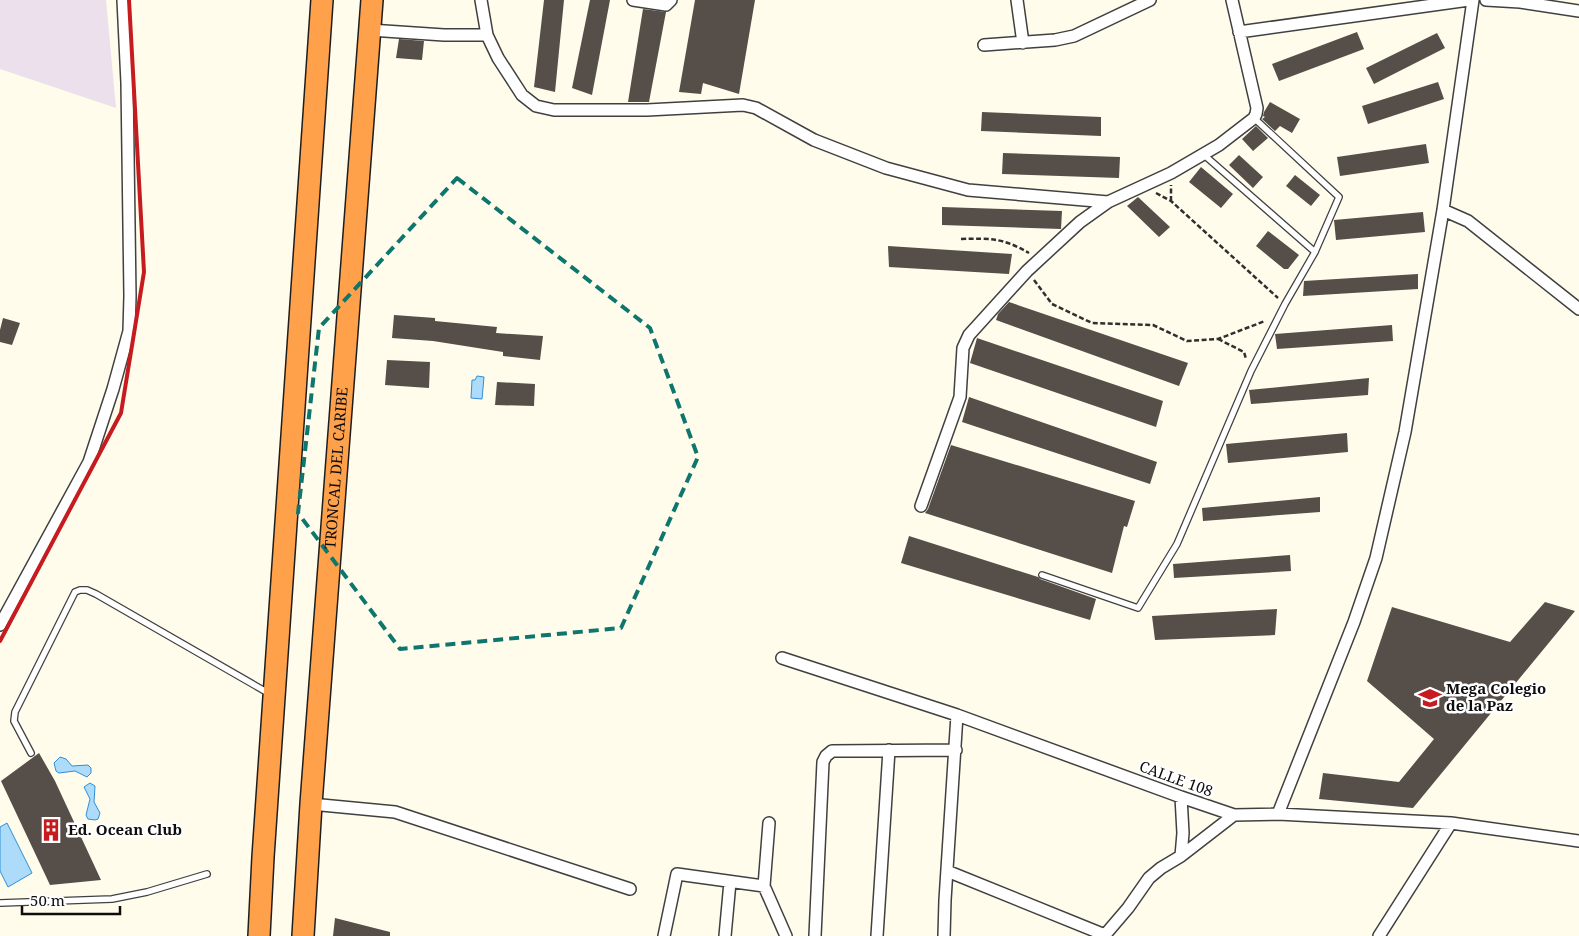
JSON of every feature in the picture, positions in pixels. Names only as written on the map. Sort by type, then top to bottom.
[{"type":"highway","points":[[259,936],[322,0]]},
{"type":"highway","name":"TRONCAL DEL CARIBE","points":[[303,936],[311,804],[372,0]]},
{"type":"street","points":[[0,625],[89,462],[113,389],[129,331],[128,102],[123,0]]},
{"type":"street","points":[[482,0],[487,35],[498,58],[522,95],[536,106],[554,110],[647,110],[750,106],[814,140],[886,168],[922,178],[968,190],[1108,202]]},
{"type":"street","points":[[632,0],[666,5],[671,0]]},
{"type":"street","points":[[1018,0],[1023,43]]},
{"type":"street","points":[[984,46],[1055,40],[1074,36],[1150,0]]},
{"type":"street","points":[[921,506],[960,397],[963,348],[969,334],[1027,271],[1080,222],[1108,202],[1171,173],[1219,145],[1254,118],[1257,108],[1232,0]]},
{"type":"street","points":[[1239,32],[1469,0]]},
{"type":"street","points":[[1278,814],[1354,622],[1376,558],[1405,432],[1443,210],[1473,0]]},
{"type":"street","points":[[1486,0],[1520,2],[1579,10]]},
{"type":"street","points":[[370,30],[444,35],[487,35]]},
{"type":"street","points":[[1443,210],[1468,221],[1579,309]]},
{"type":"street","name":"CALLE 108","points":[[782,658],[957,714],[1234,815],[1278,814],[1451,823],[1579,841]]},
{"type":"street","points":[[944,936],[957,714]]},
{"type":"street","points":[[877,936],[889,750]]},
{"type":"street","points":[[814,936],[823,762],[826,756],[832,751],[956,750]]},
{"type":"street","points":[[1181,797],[1183,833],[1181,856]]},
{"type":"street","points":[[311,804],[395,812],[630,889]]},
{"type":"street","points":[[947,871],[1104,936],[1128,908],[1149,878],[1234,815]]},
{"type":"street","points":[[768,823],[764,886],[786,936]]},
{"type":"street","points":[[1379,936],[1451,823]]},
{"type":"street","points":[[664,936],[677,874],[764,886]]},
{"type":"street","points":[[725,936],[730,882]]},
{"type":"lane","points":[[1042,574],[1138,608],[1177,544],[1251,371],[1285,304],[1316,252],[1339,196],[1254,118]]},
{"type":"lane","points":[[1203,154],[1316,252]]},
{"type":"lane","points":[[31,753],[14,721],[14,712],[75,592],[80,590],[96,594],[274,696]]},
{"type":"lane","points":[[0,903],[112,899],[147,892],[207,874]]},
{"type":"path","points":[[1140,188],[1159,193],[1170,201],[1285,304]]},
{"type":"path","points":[[961,239],[990,238],[1005,241],[1039,259]]},
{"type":"path","points":[[1027,271],[1052,304],[1092,323],[1153,325],[1187,340],[1218,339],[1279,315]]},
{"type":"path","points":[[1218,339],[1244,352],[1251,371]]},
{"type":"highlighted area","points":[[457,178],[650,328],[698,457],[621,628],[400,649],[298,513],[319,328]]},
{"type":"shaded area","points":[[0,0],[106,0],[116,108],[0,69]]},
{"type":"water","points":[[477,376],[484,377],[482,399],[471,398],[472,380],[475,380]]},
{"type":"water","points":[[60,757],[66,759],[72,766],[88,765],[91,768],[91,773],[87,777],[75,771],[59,773],[56,771],[54,763]]},
{"type":"water","points":[[90,783],[95,786],[94,802],[100,813],[98,819],[95,820],[88,819],[86,815],[90,799],[84,787]]},
{"type":"water","points":[[7,823],[32,873],[8,887],[0,871],[0,827]]},
{"type":"building","points":[[544,0],[564,0],[555,92],[534,87]]},
{"type":"building","points":[[590,0],[610,0],[592,95],[572,88]]},
{"type":"building","points":[[695,0],[755,0],[739,94],[703,83],[701,94],[679,92]]},
{"type":"building","points":[[643,9],[666,12],[649,102],[628,102]]},
{"type":"building","points":[[1357,32],[1364,49],[1279,81],[1272,64]]},
{"type":"building","points":[[1437,33],[1445,48],[1374,84],[1366,68]]},
{"type":"building","points":[[399,39],[424,41],[422,60],[396,58]]},
{"type":"building","points":[[1438,82],[1444,99],[1368,124],[1362,106]]},
{"type":"building","points":[[1270,102],[1300,119],[1292,133],[1280,126],[1275,131],[1262,119],[1265,117],[1263,116],[1264,112]]},
{"type":"building","points":[[982,112],[1101,117],[1101,136],[981,131]]},
{"type":"building","points":[[1256,126],[1268,138],[1253,151],[1242,139]]},
{"type":"building","points":[[1426,144],[1429,163],[1340,176],[1337,157]]},
{"type":"building","points":[[1003,153],[1120,157],[1119,178],[1002,174]]},
{"type":"building","points":[[1239,155],[1263,177],[1253,188],[1229,165]]},
{"type":"building","points":[[1201,167],[1233,194],[1221,208],[1189,182]]},
{"type":"building","points":[[1295,175],[1320,195],[1311,206],[1286,186]]},
{"type":"building","points":[[1138,197],[1170,227],[1159,237],[1127,206]]},
{"type":"building","points":[[942,207],[1062,211],[1061,229],[942,225]]},
{"type":"building","points":[[1423,212],[1425,232],[1336,240],[1334,220]]},
{"type":"building","points":[[1268,231],[1299,255],[1288,269],[1284,269],[1256,246]]},
{"type":"building","points":[[888,246],[1012,254],[1009,274],[889,267]]},
{"type":"building","points":[[1418,274],[1418,289],[1303,296],[1304,281]]},
{"type":"building","points":[[1009,302],[1188,363],[1179,386],[996,320],[998,314]]},
{"type":"building","points":[[394,315],[435,318],[435,321],[497,327],[496,333],[543,336],[540,360],[503,356],[503,352],[433,341],[392,338]]},
{"type":"building","points":[[3,318],[20,323],[12,345],[0,342]]},
{"type":"building","points":[[1392,325],[1393,341],[1277,349],[1275,334]]},
{"type":"building","points":[[977,338],[1163,401],[1156,427],[970,363]]},
{"type":"building","points":[[387,360],[430,362],[429,388],[385,385]]},
{"type":"building","points":[[1369,378],[1368,395],[1251,404],[1249,390]]},
{"type":"building","points":[[497,382],[535,384],[534,406],[495,405]]},
{"type":"building","points":[[969,397],[1157,462],[1150,484],[962,422]]},
{"type":"building","points":[[1347,433],[1348,452],[1228,463],[1226,444]]},
{"type":"building","points":[[951,445],[1135,501],[1127,527],[1124,526],[1112,573],[925,513]]},
{"type":"building","points":[[1320,497],[1320,512],[1203,521],[1202,508]]},
{"type":"building","points":[[909,536],[1038,577],[1096,599],[1090,620],[901,563]]},
{"type":"building","points":[[1290,555],[1291,571],[1174,578],[1173,564]]},
{"type":"building","points":[[1545,602],[1575,611],[1413,808],[1319,799],[1323,773],[1399,782],[1434,739],[1367,681],[1392,607],[1510,642]]},
{"type":"building","points":[[1277,609],[1275,635],[1155,640],[1152,616]]},
{"type":"building","name":"Ed. Ocean Club","points":[[39,753],[55,781],[101,880],[50,885],[1,781]]},
{"type":"building","points":[[335,918],[390,932],[390,936],[333,936]]},
{"type":"railway","points":[[0,641],[121,413],[144,272],[129,0]]},
{"type":"place","name":"Mega Colegio de la Paz","points":[[1430,698]]},
{"type":"place","name":"Ed. Ocean Club","points":[[51,830]]}]
